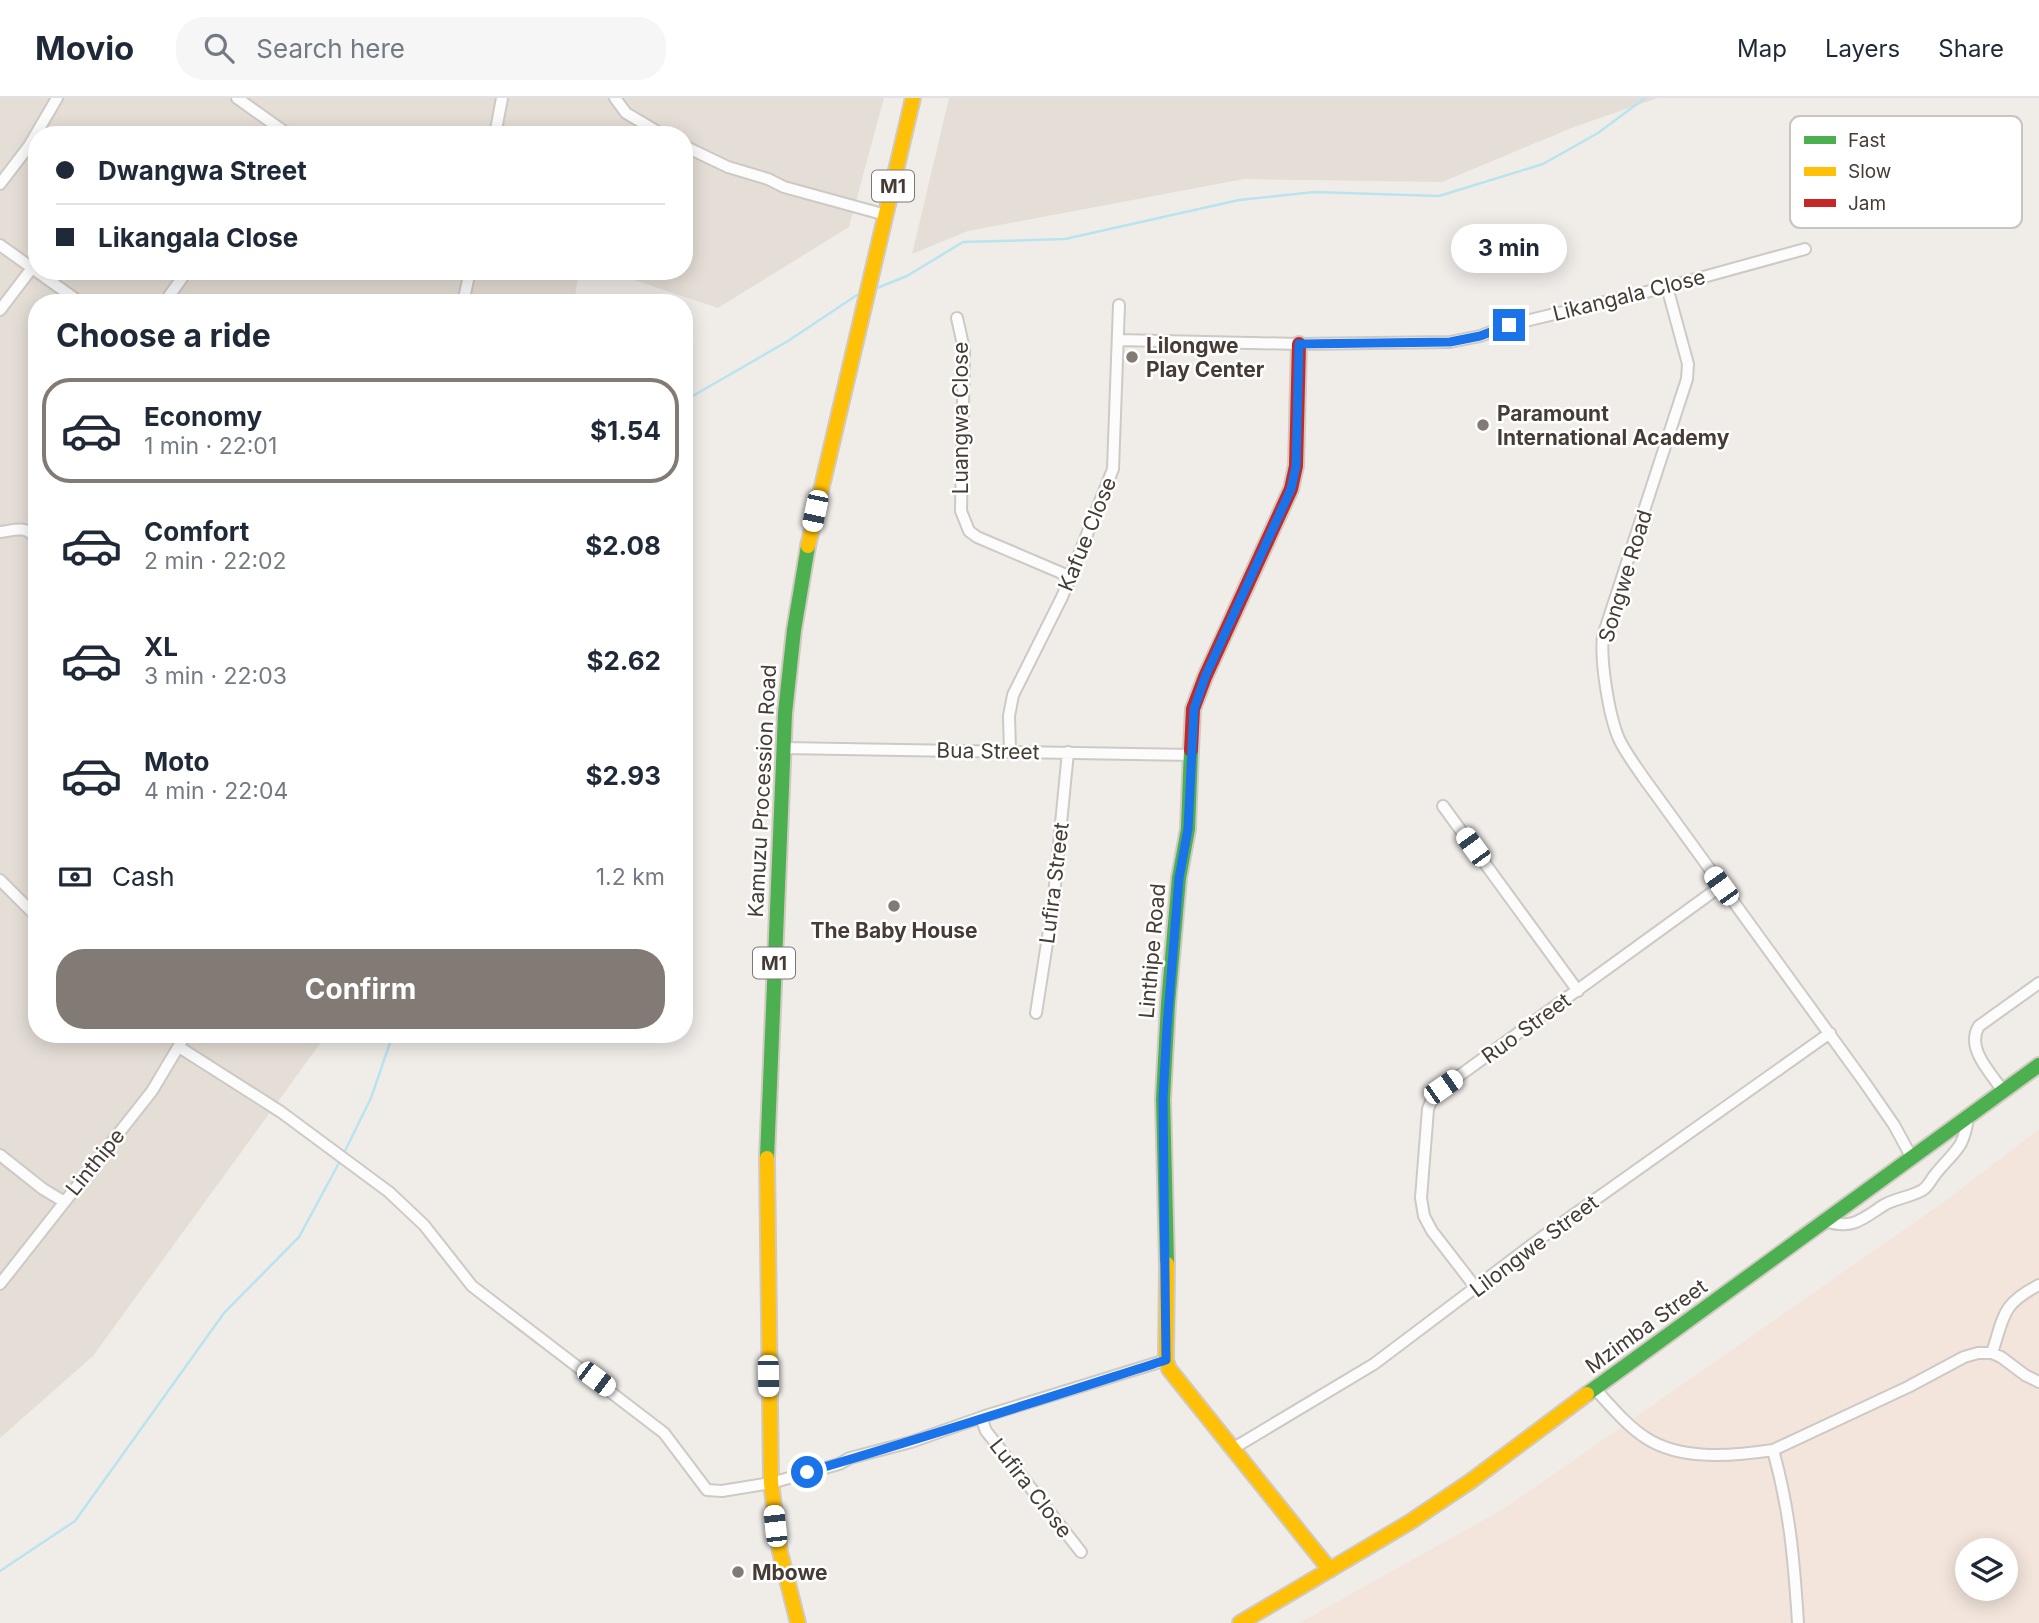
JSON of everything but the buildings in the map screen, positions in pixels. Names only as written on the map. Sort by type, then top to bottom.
[{"type":"main road","name":"Kamuzu Procession Road","points":[[798,1623],[780,1552],[771,1483],[767,1168],[790,662],[804,564],[913,98]]},
{"type":"main road","name":"Linthipe Road","points":[[1166,1360],[1163,1099],[1179,878],[1188,829],[1194,709],[1198,694],[1291,489],[1296,466],[1299,344]]},
{"type":"main road","name":"Mzimba Street","points":[[1268,1606],[1410,1522],[1471,1481],[2039,1065]]},
{"type":"main road","points":[[1166,1360],[1169,1369],[1330,1570]]},
{"type":"main road","points":[[1233,1623],[1268,1606]]},
{"type":"main road","points":[[1240,1623],[1268,1606]]},
{"type":"street","points":[[42,126],[58,98]]},
{"type":"street","points":[[237,98],[276,126]]},
{"type":"street","points":[[497,126],[502,98]]},
{"type":"street","points":[[615,98],[626,113],[648,126]]},
{"type":"street","points":[[0,184],[28,146]]},
{"type":"street","points":[[693,150],[728,167],[768,179],[784,187],[886,215]]},
{"type":"street","points":[[0,245],[28,265]]},
{"type":"street","name":"Likangala Close","points":[[1118,340],[1299,344],[1450,342],[1805,249]]},
{"type":"street","points":[[0,310],[28,273]]},
{"type":"street","points":[[49,280],[68,294]]},
{"type":"street","name":"Songwe Road","points":[[1667,287],[1688,364],[1687,379],[1606,625],[1601,649],[1619,738],[1721,886],[1830,1033],[1894,1125],[1912,1158]]},
{"type":"street","name":"Kafue Close","points":[[1010,751],[1009,716],[1013,695],[1071,577],[1113,470],[1119,305]]},
{"type":"street","name":"Luangwa Close","points":[[957,318],[964,349],[960,493],[964,522],[969,531],[977,537],[1071,577]]},
{"type":"street","points":[[0,532],[28,530]]},
{"type":"street","name":"Bua Street","points":[[784,748],[1192,755]]},
{"type":"street","name":"Lufira Street","points":[[1036,1013],[1053,905],[1068,752]]},
{"type":"street","points":[[1443,806],[1578,991]]},
{"type":"street","points":[[0,880],[28,908]]},
{"type":"street","name":"Ruo Street","points":[[1476,1288],[1424,1216],[1421,1198],[1429,1102],[1443,1087],[1721,886]]},
{"type":"street","points":[[2003,1091],[1977,1052],[1973,1038],[1975,1032],[1979,1026],[2039,983]]},
{"type":"street","name":"Lilongwe Street","points":[[1232,1449],[1374,1364],[1541,1238],[1830,1033]]},
{"type":"street","name":"Linthipe","points":[[0,1284],[152,1091],[181,1043]]},
{"type":"street","points":[[179,1047],[281,1112],[390,1192],[425,1225],[481,1294],[664,1433],[707,1490],[722,1491],[771,1483],[839,1464],[850,1458],[911,1442],[1166,1360]]},
{"type":"street","points":[[1825,1222],[1846,1225],[1858,1222],[1893,1201],[1926,1188],[1933,1176],[1961,1146],[1966,1135],[1968,1117]]},
{"type":"street","points":[[0,1155],[43,1189],[63,1201]]},
{"type":"street","points":[[1992,1353],[2004,1312],[2012,1303],[2039,1285]]},
{"type":"street","points":[[1595,1389],[1633,1428],[1663,1447],[1705,1454],[1773,1450],[1908,1387],[1964,1357],[1978,1353],[1992,1353],[2001,1357],[2039,1382]]},
{"type":"street","name":"Lufira Close","points":[[984,1419],[986,1431],[1081,1552]]},
{"type":"street","points":[[1773,1450],[1785,1494],[1793,1544],[1798,1623]]},
{"type":"shaded area","points":[[0,98],[884,98],[849,227],[718,308],[693,300],[693,294],[676,294],[634,280],[693,280],[693,126],[28,126],[28,280],[578,280],[575,294],[28,294],[28,1043],[320,1043],[93,1356],[0,1438]]},
{"type":"shaded area","points":[[949,98],[1658,98],[1574,127],[1442,182],[1244,179],[968,231],[912,254]]},
{"type":"shaded area","points":[[2039,1129],[2039,1623],[1299,1623],[1505,1508],[1948,1199]]},
{"type":"waterway","points":[[877,288],[907,276],[963,242],[1065,239],[1239,200],[1314,192],[1439,196],[1543,164],[1598,133],[1645,98]]},
{"type":"waterway","points":[[693,396],[788,341],[857,295]]},
{"type":"waterway","points":[[343,1155],[371,1098],[390,1043]]},
{"type":"waterway","points":[[0,1571],[75,1521],[224,1313],[299,1237],[339,1163]]},
{"type":"traffic: fast","points":[[767,1158],[785,713],[794,630],[808,546]]},
{"type":"traffic: fast","points":[[1167,1264],[1163,1099],[1179,878],[1188,829],[1191,750]]},
{"type":"traffic: fast","points":[[1587,1394],[2039,1065]]},
{"type":"traffic: slow","points":[[808,546],[913,98]]},
{"type":"traffic: slow","points":[[767,1158],[771,1483],[780,1552],[798,1623]]},
{"type":"traffic: slow","points":[[1167,1264],[1166,1360],[1169,1369],[1330,1570]]},
{"type":"traffic: slow","points":[[1240,1623],[1410,1522],[1471,1481],[1587,1394]]},
{"type":"traffic: jam","points":[[1191,750],[1193,709],[1205,677],[1291,489],[1296,466],[1299,344]]},
{"type":"place","name":"Lilongwe Play Center","points":[[1132,357]]},
{"type":"place","name":"Paramount International Academy","points":[[1483,425]]},
{"type":"place","name":"The Baby House","points":[[894,906]]},
{"type":"place","name":"Mbowe","points":[[738,1572]]},
{"type":"route","points":[[807,1472],[911,1442],[1166,1360],[1167,1238],[1163,1099],[1179,878],[1188,829],[1194,709],[1205,677],[1291,489],[1296,466],[1299,344],[1450,342],[1480,336],[1509,325]]}]
